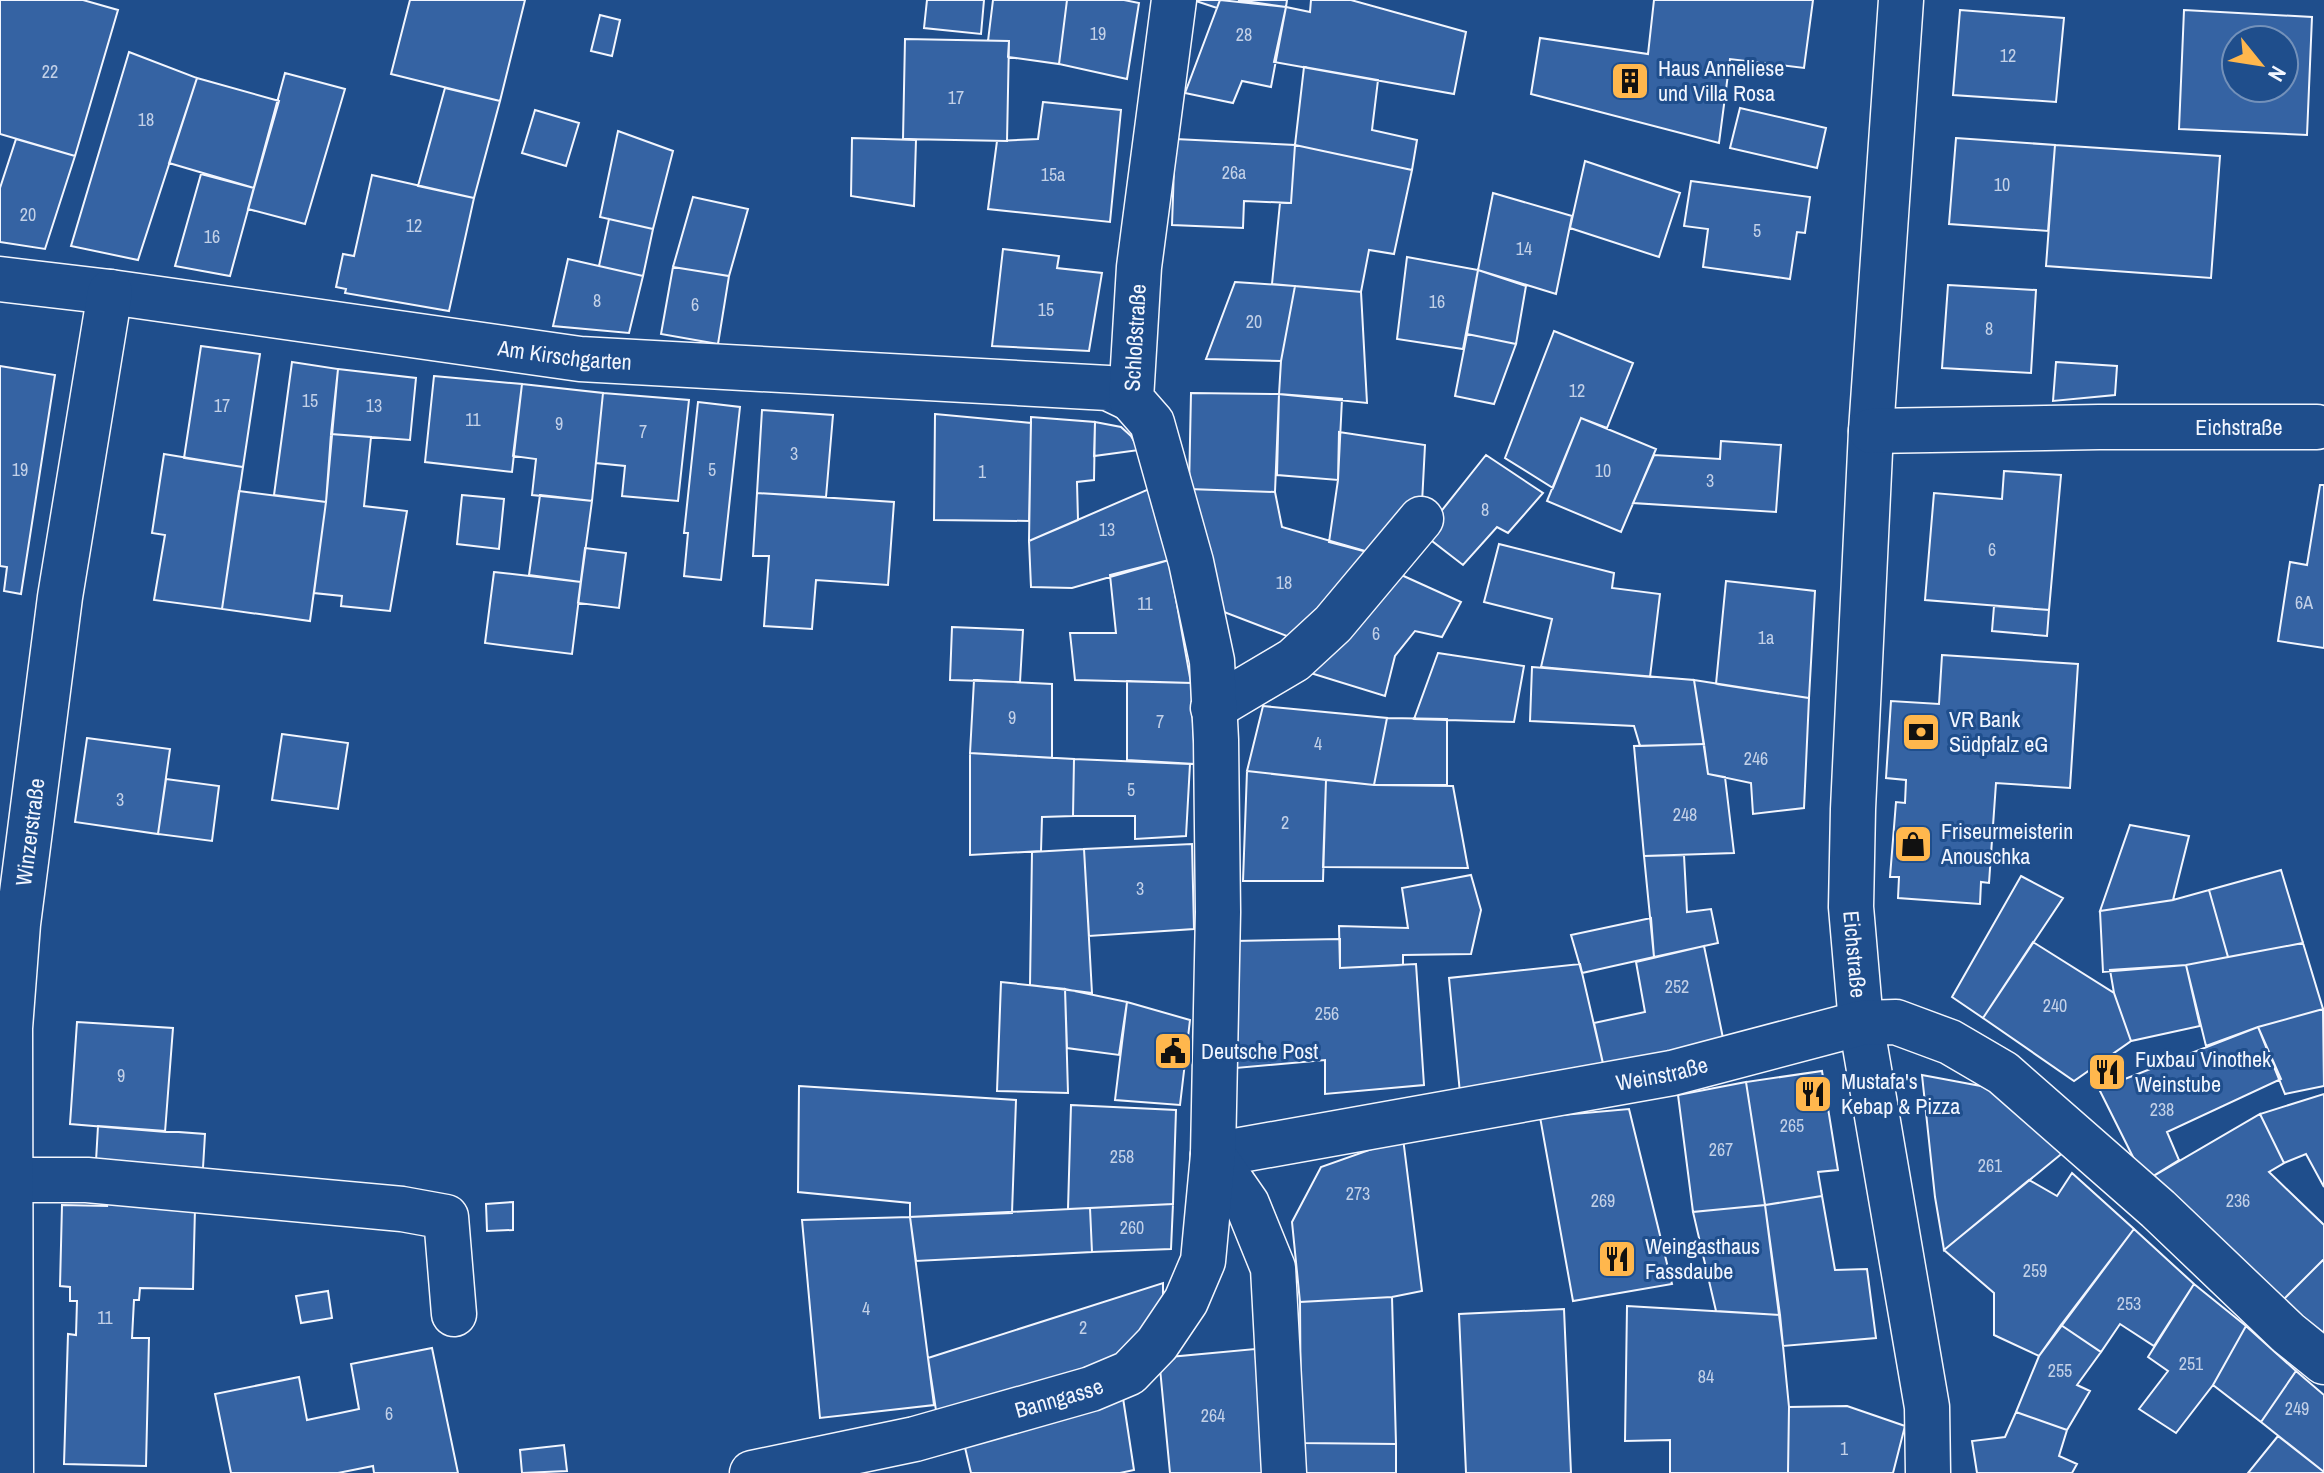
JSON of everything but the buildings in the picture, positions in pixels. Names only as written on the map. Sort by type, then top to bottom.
[{"type":"street","name":"Schloßstraße","points":[[1174,0],[1139,267],[1131,399],[1152,423],[1191,562],[1212,661],[1218,912],[1213,1155]]},
{"type":"street","name":"Eichstraße","points":[[1901,0],[1871,431],[1851,907],[1861,1023],[1927,1407],[1928,1473]]},
{"type":"street","name":"Am Kirschgarten","points":[[0,279],[580,359],[1108,388],[1131,399]]},
{"type":"street","name":"Winzerstraße","points":[[11,1473],[10,1028],[20,910],[60,597],[110,292]]},
{"type":"street","name":"Eichstraße","points":[[1871,431],[2317,427]]},
{"type":"street","points":[[1213,708],[1294,660],[1333,624],[1421,519]]},
{"type":"street","name":"Weinstraße","points":[[1213,1155],[1672,1073],[1861,1023],[1896,1022],[1950,1042],[2003,1073],[2158,1209],[2288,1333],[2324,1362]]},
{"type":"street","points":[[1213,1155],[1247,1204],[1273,1268],[1284,1473]]},
{"type":"street","name":"Banngasse","points":[[752,1473],[915,1439],[1091,1389],[1129,1373],[1157,1344],[1186,1301],[1203,1261],[1213,1155]]},
{"type":"street","points":[[11,1180],[87,1180],[402,1209],[446,1217],[454,1314]]},
{"type":"place","name":"Haus Anneliese und Villa Rosa","points":[[1630,81]]},
{"type":"place","name":"VR Bank Südpfalz eG","points":[[1921,732]]},
{"type":"place","name":"Friseurmeisterin Anouschka","points":[[1913,844]]},
{"type":"place","name":"Deutsche Post","points":[[1173,1051]]},
{"type":"place","name":"Fuxbau Vinothek Weinstube","points":[[2107,1072]]},
{"type":"place","name":"Mustafa's Kebap & Pizza","points":[[1813,1094]]},
{"type":"place","name":"Weingasthaus Fassdaube","points":[[1617,1259]]}]
